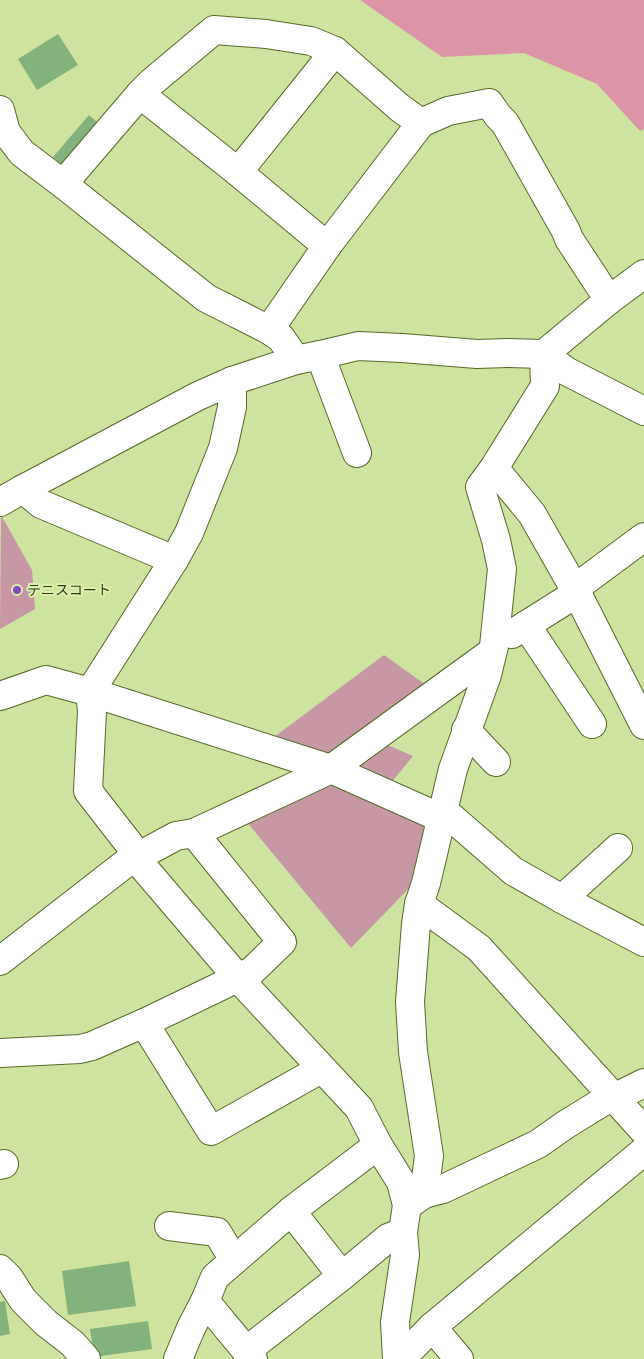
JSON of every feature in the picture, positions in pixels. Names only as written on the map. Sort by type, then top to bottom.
[{"type":"street","points":[[63,184],[140,94],[214,30],[266,34],[311,41],[335,51],[400,108],[421,123]]},
{"type":"street","points":[[238,172],[335,51]]},
{"type":"street","points":[[140,94],[238,172],[326,246]]},
{"type":"street","points":[[269,330],[326,246],[421,123],[448,111],[489,104],[505,123],[569,239],[609,300]]},
{"type":"street","points":[[0,110],[6,132],[22,153],[206,298],[269,330],[308,357],[357,453]]},
{"type":"street","points":[[544,354],[609,300],[644,274]]},
{"type":"street","points":[[0,502],[198,396],[232,381],[308,357],[358,346],[477,354],[544,354],[566,371],[644,410]]},
{"type":"street","points":[[399,1359],[395,1322],[405,1255],[403,1232],[416,1199],[429,1156],[413,1052],[410,1002],[416,924],[419,904],[426,883],[453,768],[487,675],[493,649],[502,570],[496,540],[480,487],[545,386],[544,354]]},
{"type":"street","points":[[232,381],[232,407],[223,448],[189,533],[174,560],[90,692],[92,710],[88,791],[130,844],[144,868],[238,978],[359,1108],[378,1145],[401,1182],[416,1199]]},
{"type":"street","points":[[494,468],[532,514],[576,591],[644,726]]},
{"type":"street","points":[[24,489],[41,504],[174,560]]},
{"type":"street","points":[[0,961],[126,863],[176,836],[194,833],[331,769],[526,625],[576,591],[644,537]]},
{"type":"street","points":[[526,625],[592,724]]},
{"type":"street","points":[[0,696],[46,680],[90,692],[331,769],[442,814],[513,871],[644,942]]},
{"type":"street","points":[[466,730],[496,762]]},
{"type":"street","points":[[0,1053],[80,1049],[92,1046],[252,971],[282,942],[194,833]]},
{"type":"street","points":[[562,899],[618,848]]},
{"type":"street","points":[[419,904],[479,948],[644,1131]]},
{"type":"street","points":[[144,1023],[211,1131],[321,1069]]},
{"type":"street","points":[[416,1199],[444,1189],[538,1144],[565,1125],[613,1097],[644,1083]]},
{"type":"street","points":[[178,1359],[214,1277],[291,1210],[378,1145]]},
{"type":"street","points":[[399,1359],[432,1327],[644,1151]]},
{"type":"street","points":[[291,1210],[342,1276]]},
{"type":"street","points":[[169,1226],[217,1232],[234,1260]]},
{"type":"street","points":[[205,1301],[250,1355],[388,1238],[403,1232]]},
{"type":"street","points":[[0,1269],[9,1278],[22,1300],[46,1323],[74,1344],[86,1359]]},
{"type":"street","points":[[432,1327],[459,1359]]},
{"type":"shaded area","points":[[360,0],[644,0],[644,129],[640,131],[597,84],[524,53],[442,57]]},
{"type":"shaded area","name":"テニスコート","points":[[1,515],[32,570],[35,609],[0,629]]},
{"type":"shaded area","points":[[384,655],[433,690],[335,760],[266,743]]},
{"type":"shaded area","points":[[376,740],[413,756],[386,789],[337,768]]},
{"type":"shaded area","points":[[327,776],[429,821],[417,880],[351,948],[241,815]]},
{"type":"building","points":[[58,34],[78,65],[37,90],[18,59]]},
{"type":"building","points":[[89,115],[111,134],[75,176],[53,157]]},
{"type":"building","points":[[129,1261],[136,1306],[68,1315],[62,1271]]},
{"type":"building","points":[[5,1301],[10,1334],[0,1336],[0,1302]]},
{"type":"building","points":[[148,1321],[152,1349],[94,1357],[90,1329]]},
{"type":"place","name":"テニスコート","points":[[17,590]]}]
